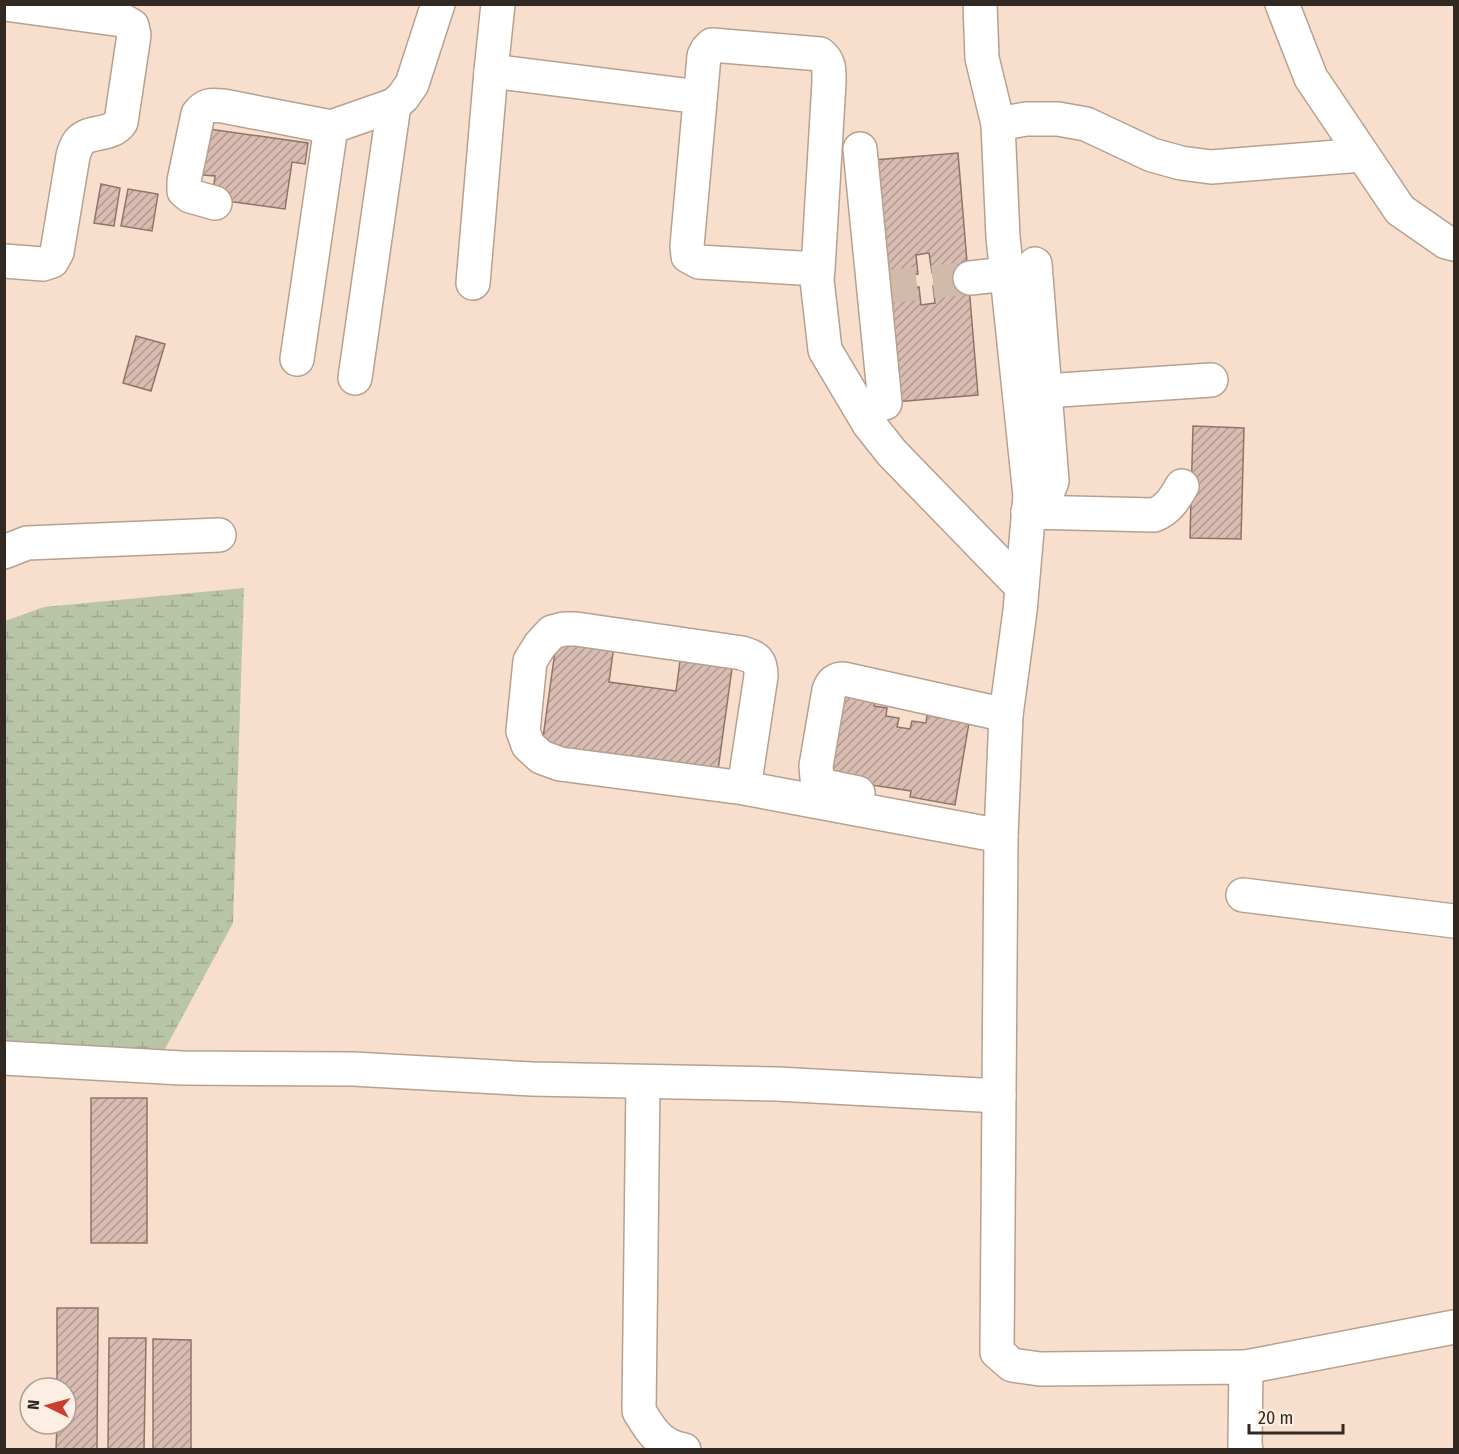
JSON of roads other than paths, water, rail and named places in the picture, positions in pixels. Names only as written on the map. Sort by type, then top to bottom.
[{"type":"street","points":[[4,261],[43,264],[52,261],[57,252],[73,156],[78,143],[88,135],[116,128],[121,122],[134,35],[132,26],[122,20],[5,4]]},
{"type":"street","points":[[215,203],[190,196],[184,190],[198,114],[203,108],[210,105],[223,106],[331,127],[394,105],[412,84],[438,4]]},
{"type":"street","points":[[473,283],[498,4]]},
{"type":"street","points":[[980,4],[982,57],[998,124],[1004,237],[1021,269],[1045,391],[1052,481],[1043,500],[1028,512]]},
{"type":"street","points":[[1282,4],[1311,78],[1400,210],[1446,242],[1455,244]]},
{"type":"street","points":[[818,269],[699,262],[687,256],[704,56],[712,45],[820,54],[826,59],[829,82],[818,269],[817,280],[825,350],[869,424],[892,453],[1022,587]]},
{"type":"street","points":[[491,71],[700,97]]},
{"type":"street","points":[[355,378],[394,105]]},
{"type":"street","points":[[998,124],[1026,119],[1058,119],[1086,124],[1152,155],[1181,163],[1210,167],[1362,155]]},
{"type":"street","points":[[297,359],[331,127]]},
{"type":"street","points":[[860,149],[879,287],[885,403]]},
{"type":"street","points":[[970,278],[1021,269]]},
{"type":"street","points":[[1021,269],[1030,495],[1022,587],[1006,715],[1002,824],[997,1352],[1012,1365],[1041,1369],[1246,1368],[1455,1327]]},
{"type":"street","points":[[1045,391],[1211,380]]},
{"type":"street","points":[[1028,512],[1154,515],[1162,512],[1176,497],[1182,486]]},
{"type":"street","points":[[4,552],[27,543],[219,535]]},
{"type":"street","points":[[744,788],[761,676],[761,664],[755,657],[742,653],[564,628],[552,633],[540,645],[530,661],[523,731],[528,745],[541,757],[560,764],[1002,824]]},
{"type":"street","points":[[1002,824],[824,786],[818,778],[816,766],[829,690],[832,682],[837,679],[1006,715]]},
{"type":"street","points":[[1243,895],[1455,921]]},
{"type":"street","points":[[4,1058],[182,1068],[353,1069],[532,1079],[777,1084],[999,1096]]},
{"type":"street","points":[[643,1082],[639,1411],[652,1432],[671,1447],[684,1449]]},
{"type":"street","points":[[1246,1368],[1246,1449]]},
{"type":"tunnel","points":[[884,287],[970,278]]}]
